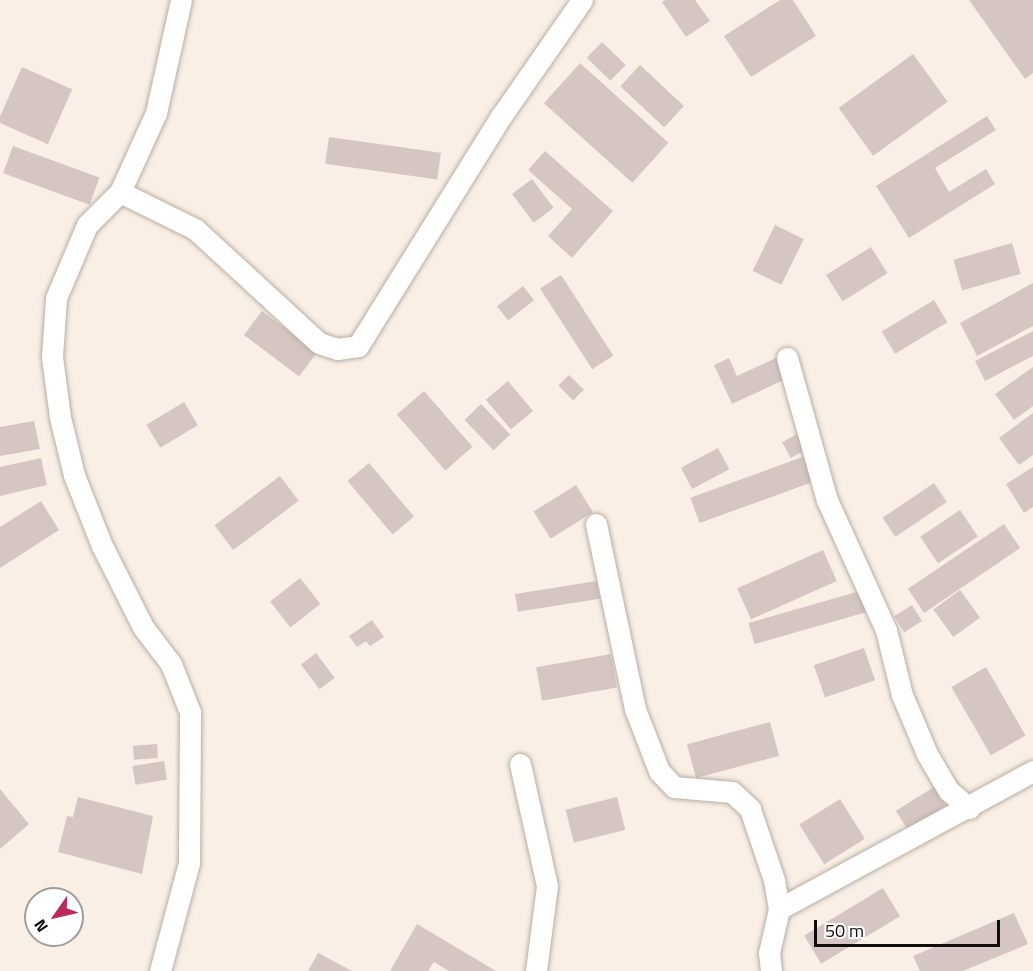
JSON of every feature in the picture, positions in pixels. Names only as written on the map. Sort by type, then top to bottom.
[{"type":"street","points":[[160,971],[189,863],[190,712],[171,664],[143,627],[102,546],[74,475],[60,417],[52,357],[56,298],[87,225],[120,192],[156,113],[181,0]]},
{"type":"street","points":[[120,192],[195,229],[319,343],[337,349],[358,346],[502,115],[582,0]]},
{"type":"street","points":[[787,358],[827,500],[886,630],[902,695],[927,754],[948,790],[969,807]]},
{"type":"street","points":[[596,524],[635,709],[659,771],[674,787],[732,792],[750,809],[774,880],[779,909],[769,953],[771,971]]},
{"type":"street","points":[[520,764],[547,886],[536,971]]},
{"type":"street","points":[[779,909],[1033,771]]},
{"type":"building","points":[[665,0],[695,0],[710,21],[686,37],[662,2]]},
{"type":"building","points":[[780,0],[793,0],[816,36],[751,77],[724,36]]},
{"type":"building","points":[[969,0],[1033,0],[1033,73],[1025,79]]},
{"type":"building","points":[[602,42],[626,65],[610,81],[587,58]]},
{"type":"building","points":[[913,54],[948,102],[873,156],[839,108]]},
{"type":"building","points":[[580,63],[668,143],[632,183],[544,103]]},
{"type":"building","points":[[640,65],[684,106],[664,127],[620,86]]},
{"type":"building","points":[[22,67],[72,89],[48,144],[0,123],[0,116]]},
{"type":"building","points":[[987,116],[996,130],[935,168],[949,192],[986,169],[995,184],[909,238],[876,186]]},
{"type":"building","points":[[329,137],[441,153],[437,179],[325,164]]},
{"type":"building","points":[[13,146],[99,177],[90,205],[3,173]]},
{"type":"building","points":[[545,151],[613,211],[572,258],[548,236],[572,209],[528,170]]},
{"type":"building","points":[[532,179],[554,208],[534,223],[512,194]]},
{"type":"building","points":[[775,225],[804,239],[781,285],[753,271]]},
{"type":"building","points":[[1012,243],[1021,274],[962,291],[953,260]]},
{"type":"building","points":[[871,247],[887,273],[842,301],[826,275]]},
{"type":"building","points":[[561,275],[613,356],[592,369],[540,289]]},
{"type":"building","points":[[1033,283],[1033,326],[977,356],[960,323]]},
{"type":"building","points":[[523,286],[534,300],[508,321],[497,306]]},
{"type":"building","points":[[934,300],[947,322],[895,354],[882,331]]},
{"type":"building","points":[[262,311],[317,353],[299,376],[244,335]]},
{"type":"building","points":[[1033,331],[1033,356],[985,381],[975,361]]},
{"type":"building","points":[[778,357],[788,378],[732,404],[714,365],[729,358],[737,376]]},
{"type":"building","points":[[1033,367],[1033,406],[1014,420],[995,394]]},
{"type":"building","points":[[569,375],[584,390],[573,400],[558,386]]},
{"type":"building","points":[[508,381],[533,411],[511,430],[486,400]]},
{"type":"building","points":[[424,391],[473,447],[445,470],[397,415]]},
{"type":"building","points":[[184,402],[198,425],[160,448],[146,425]]},
{"type":"building","points":[[481,404],[510,434],[494,450],[464,420]]},
{"type":"building","points":[[1033,413],[1033,455],[1019,465],[999,438]]},
{"type":"building","points":[[34,421],[40,449],[0,456],[0,427]]},
{"type":"building","points":[[797,434],[806,450],[791,458],[782,442]]},
{"type":"building","points":[[718,448],[729,469],[692,489],[681,468]]},
{"type":"building","points":[[805,456],[814,481],[700,523],[690,498]]},
{"type":"building","points":[[41,458],[47,485],[0,496],[0,467]]},
{"type":"building","points":[[369,463],[414,517],[393,535],[348,481]]},
{"type":"building","points":[[1033,467],[1033,507],[1024,513],[1006,484]]},
{"type":"building","points":[[280,476],[299,501],[233,550],[215,525]]},
{"type":"building","points":[[934,483],[947,502],[895,537],[883,518]]},
{"type":"building","points":[[576,485],[593,512],[551,539],[534,511]]},
{"type":"building","points":[[41,501],[59,530],[0,568],[0,527]]},
{"type":"building","points":[[960,510],[978,537],[938,563],[920,537]]},
{"type":"building","points":[[1004,524],[1020,548],[924,613],[908,589]]},
{"type":"building","points":[[823,550],[837,581],[751,619],[737,588]]},
{"type":"building","points":[[300,578],[320,604],[290,627],[270,601]]},
{"type":"building","points":[[597,581],[600,599],[518,612],[515,594]]},
{"type":"building","points":[[960,590],[980,618],[953,637],[933,609]]},
{"type":"building","points":[[860,591],[866,612],[755,644],[748,623]]},
{"type":"building","points":[[912,605],[922,621],[904,632],[894,616]]},
{"type":"building","points":[[372,620],[384,637],[370,646],[366,641],[357,647],[349,636]]},
{"type":"building","points":[[864,648],[875,680],[825,697],[814,665]]},
{"type":"building","points":[[316,653],[335,678],[319,689],[301,664]]},
{"type":"building","points":[[611,654],[617,687],[542,701],[536,667]]},
{"type":"building","points":[[986,667],[1026,735],[991,755],[951,687]]},
{"type":"building","points":[[770,722],[779,756],[696,778],[687,744]]},
{"type":"building","points":[[157,744],[158,758],[134,760],[133,746]]},
{"type":"building","points":[[164,761],[167,780],[135,785],[132,766]]},
{"type":"building","points":[[934,787],[946,806],[907,830],[896,811]]},
{"type":"building","points":[[0,789],[29,824],[0,849]]},
{"type":"building","points":[[78,797],[153,816],[142,874],[58,852],[67,816],[73,817]]},
{"type":"building","points":[[617,797],[625,830],[574,843],[566,810]]},
{"type":"building","points":[[840,799],[865,839],[824,864],[799,824]]},
{"type":"building","points":[[883,888],[900,916],[821,964],[804,935]]},
{"type":"building","points":[[1014,913],[1028,944],[963,971],[920,971],[913,956]]},
{"type":"building","points":[[417,924],[496,971],[449,971],[434,962],[428,971],[390,971]]},
{"type":"building","points":[[318,953],[352,971],[308,971]]}]
